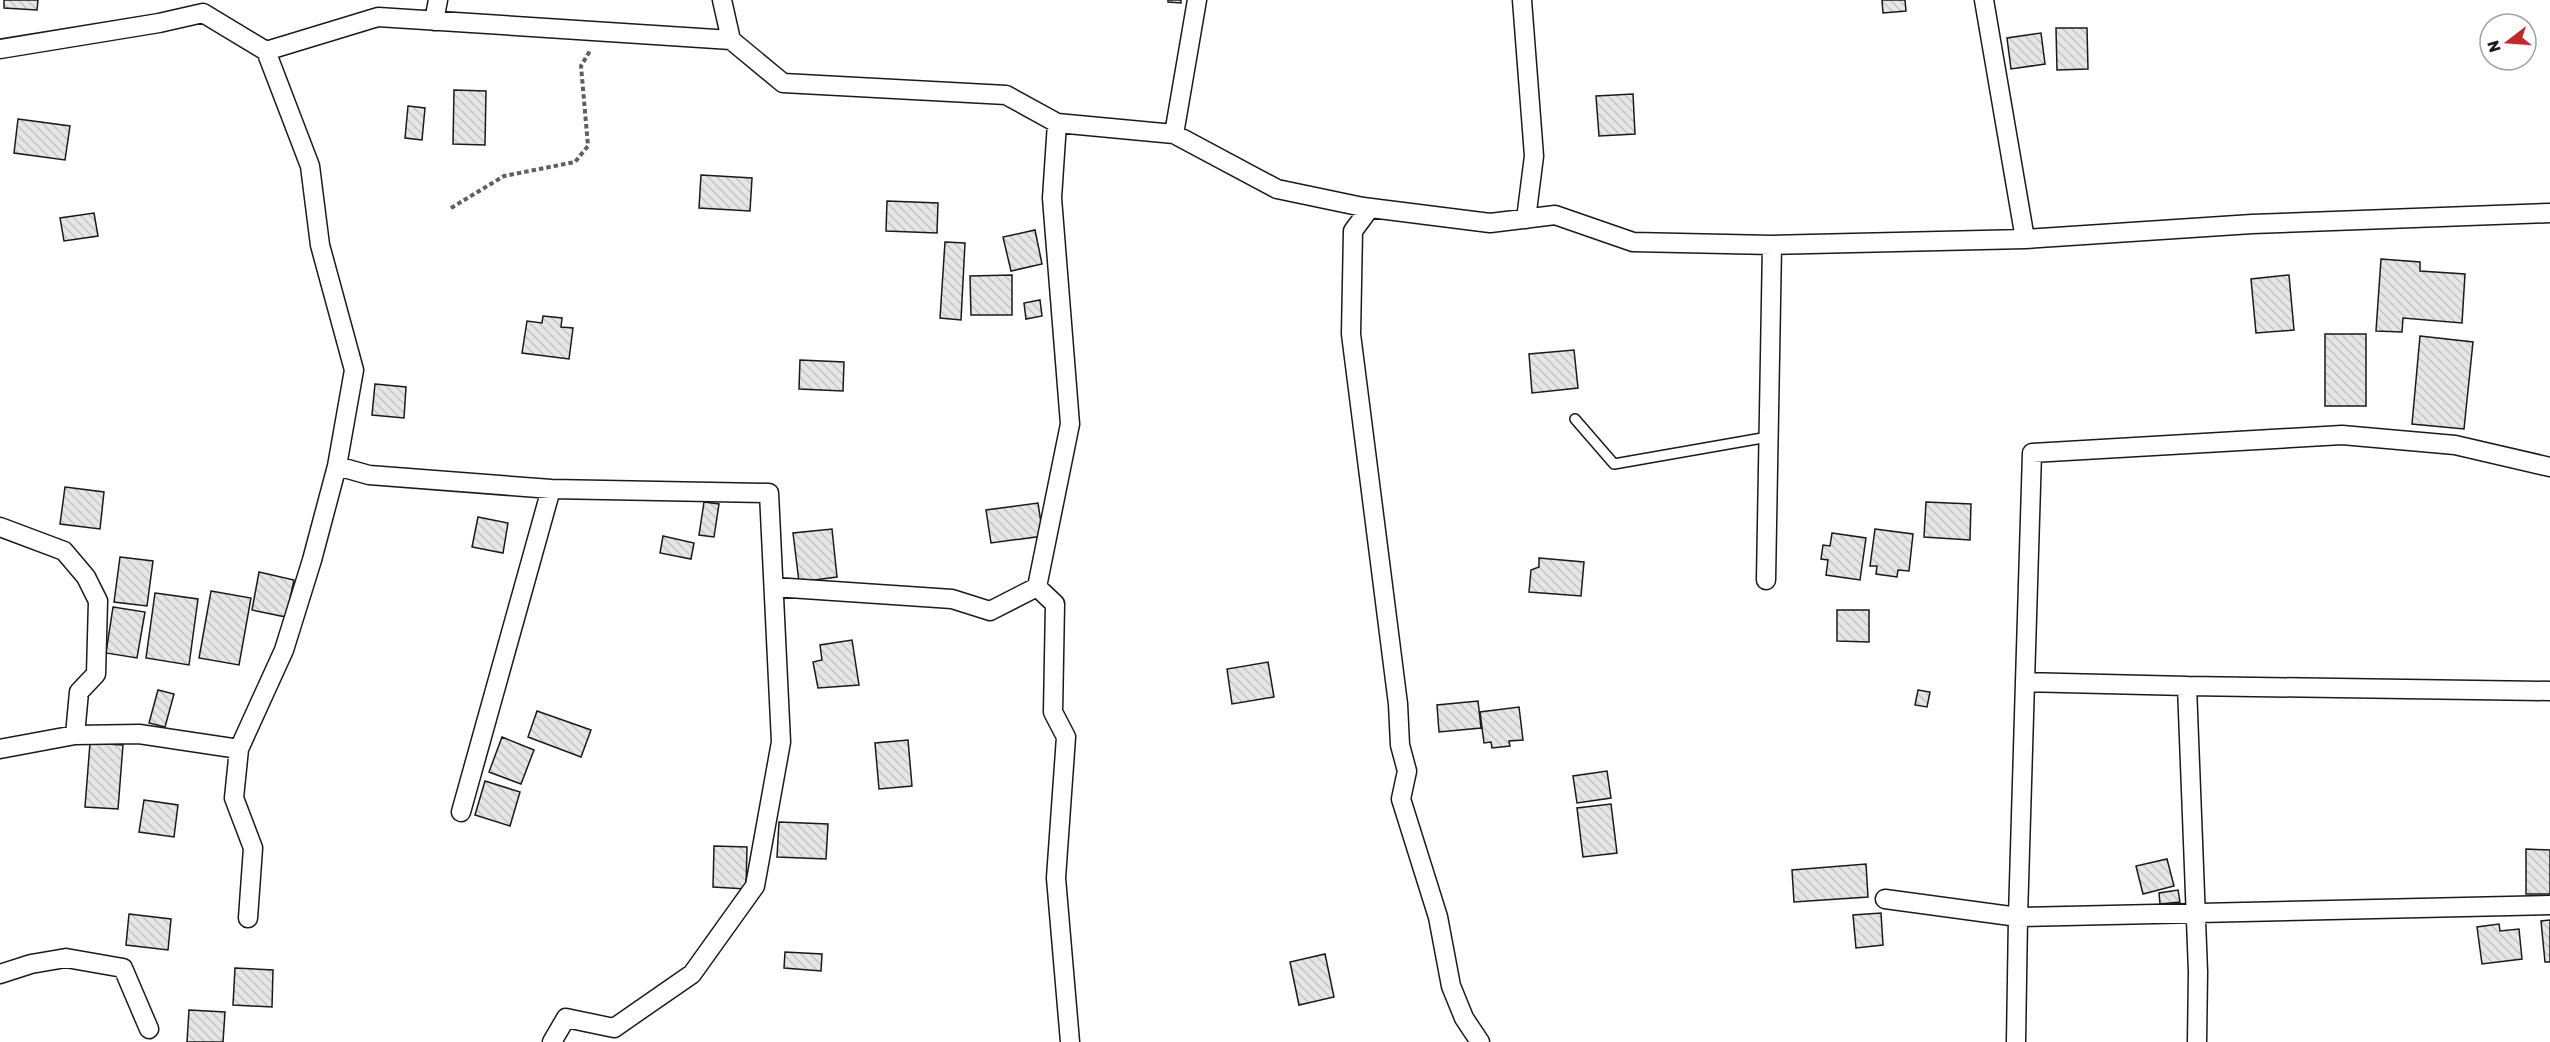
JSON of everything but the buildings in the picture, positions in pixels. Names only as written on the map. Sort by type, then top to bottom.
[{"type":"street","points":[[434,21],[438,0]]},
{"type":"street","points":[[722,0],[731,40]]},
{"type":"street","points":[[1174,134],[1197,0]]},
{"type":"street","points":[[1522,0],[1534,156],[1527,219]]},
{"type":"street","points":[[1984,0],[2025,239]]},
{"type":"street","points":[[1,55],[203,13],[266,51],[310,166],[320,245],[354,370],[337,466],[284,650],[239,749],[234,798],[253,848],[249,918]]},
{"type":"street","points":[[266,51],[378,17],[731,40],[783,83],[1006,95],[1057,123],[1174,134],[1277,189],[1370,208],[1490,223],[1555,215],[1633,242],[1772,245],[2025,239],[2252,224],[2550,213]]},
{"type":"street","points":[[1037,587],[1070,424],[1052,198],[1057,123]]},
{"type":"street","points":[[1370,208],[1353,231],[1351,334],[1398,704],[1400,745],[1407,771],[1401,799],[1438,917],[1451,986],[1464,1018],[1480,1042]]},
{"type":"street","points":[[1766,580],[1772,245]]},
{"type":"street","points":[[2016,1042],[2032,453],[2342,435],[2455,445],[2550,467]]},
{"type":"street","points":[[337,466],[369,475],[551,489],[769,493],[781,742],[755,886],[692,974],[614,1028],[566,1018],[552,1042]]},
{"type":"street","points":[[461,812],[551,489]]},
{"type":"street","points":[[0,527],[64,551],[86,577],[98,601],[96,674],[79,692],[75,735]]},
{"type":"street","points":[[774,587],[952,599],[990,611],[1037,587]]},
{"type":"street","points":[[1037,587],[1055,604],[1053,712],[1066,736],[1056,878],[1070,1042]]},
{"type":"street","points":[[2025,682],[2550,691]]},
{"type":"street","points":[[2187,686],[2198,972],[2197,1042]]},
{"type":"street","points":[[0,749],[75,735],[139,734],[239,749]]},
{"type":"street","points":[[1885,899],[2018,917],[2550,905]]},
{"type":"street","points":[[0,975],[31,964],[66,958],[123,968],[149,1029]]},
{"type":"lane","points":[[1575,419],[1614,464],[1768,437]]},
{"type":"path","points":[[451,208],[504,176],[574,162],[588,146],[581,66],[601,32]]}]
